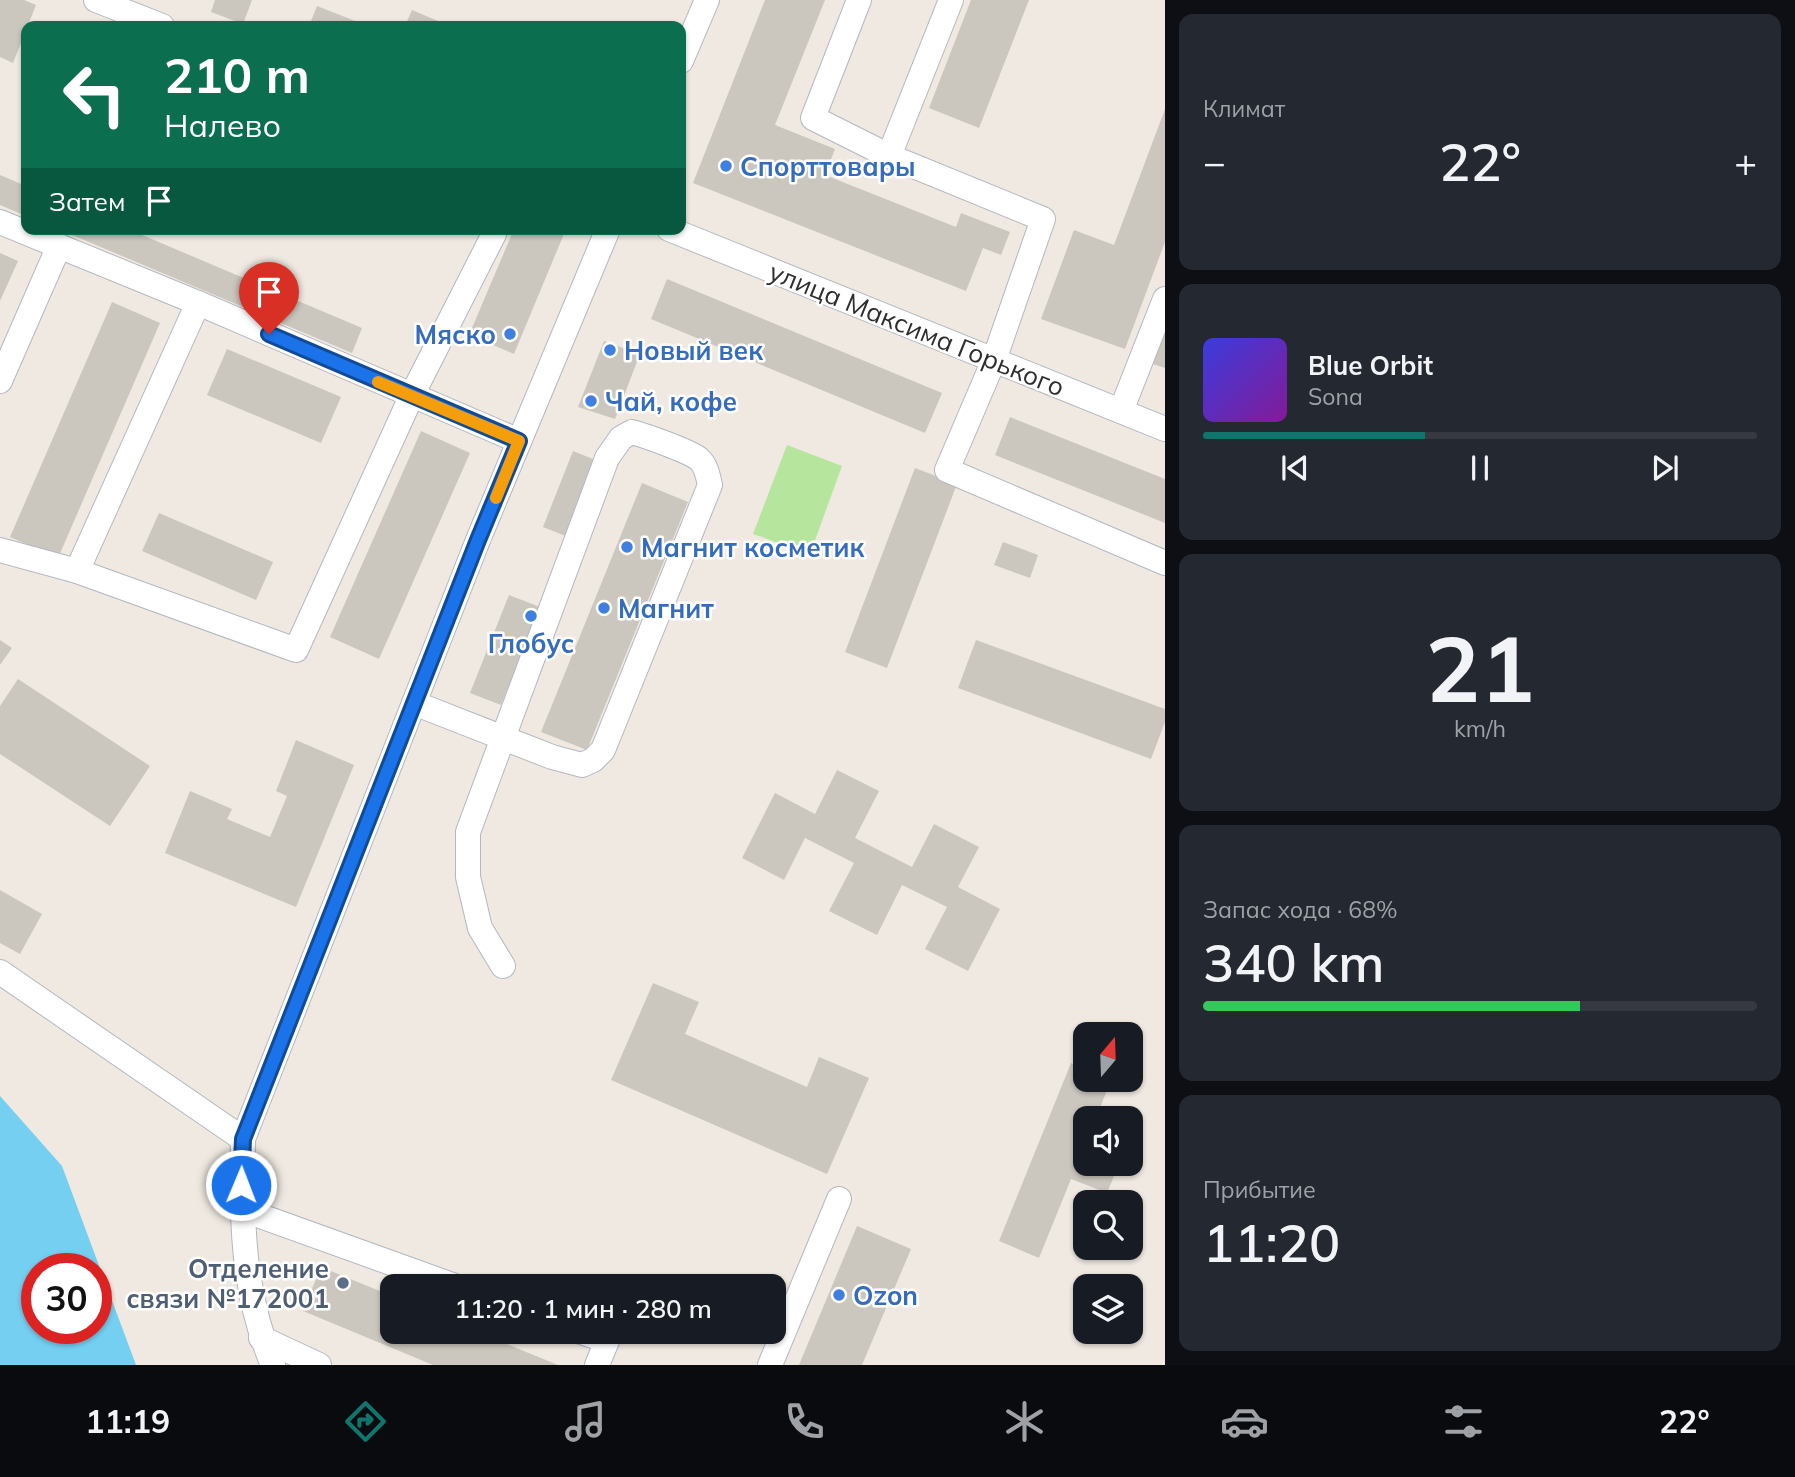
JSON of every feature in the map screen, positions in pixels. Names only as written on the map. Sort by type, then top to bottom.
[{"type":"street","points":[[96,0],[149,21]]},
{"type":"street","points":[[686,49],[707,0]]},
{"type":"street","points":[[859,0],[813,118],[889,156],[1042,219],[994,360],[947,470],[1165,563]]},
{"type":"street","points":[[889,156],[951,0]]},
{"type":"street","points":[[0,222],[21,231]]},
{"type":"street","points":[[32,235],[519,441]]},
{"type":"street","points":[[0,550],[77,571],[296,650],[411,397],[493,235]]},
{"type":"street","points":[[273,1365],[261,1338],[251,1297],[241,1209],[243,1139],[519,441],[605,235]]},
{"type":"street","name":"улица Максима Горького","points":[[684,235],[1165,429]]},
{"type":"street","points":[[0,382],[59,246]]},
{"type":"street","points":[[1121,411],[1165,299]]},
{"type":"street","points":[[77,571],[198,303]]},
{"type":"street","points":[[414,703],[502,737],[552,757],[582,765],[593,760],[603,750],[710,485],[700,459],[632,432],[621,438],[607,458],[502,737],[468,832],[468,877],[480,928],[503,966]]},
{"type":"street","points":[[0,972],[243,1139]]},
{"type":"street","points":[[770,1365],[839,1199]]},
{"type":"street","points":[[241,1209],[422,1274]]},
{"type":"street","points":[[261,1338],[319,1365]]},
{"type":"street","points":[[597,1365],[606,1344]]},
{"type":"green space","points":[[787,445],[842,466],[810,554],[753,534]]},
{"type":"water","points":[[0,1096],[62,1166],[94,1253],[21,1253],[21,1344],[112,1344],[112,1300],[136,1365],[0,1365]]},
{"type":"building","points":[[0,0],[24,0],[36,5],[30,21],[21,21],[21,43],[13,63],[0,57]]},
{"type":"building","points":[[215,0],[252,0],[244,21],[235,21],[211,12]]},
{"type":"building","points":[[765,0],[825,0],[775,125],[835,149],[825,175],[956,227],[961,213],[1010,232],[1001,255],[983,248],[966,291],[693,183]]},
{"type":"building","points":[[971,0],[1029,0],[979,128],[929,108]]},
{"type":"building","points":[[317,6],[355,21],[311,21]]},
{"type":"building","points":[[412,10],[438,21],[407,21]]},
{"type":"building","points":[[1165,109],[1165,242],[1125,349],[1041,319],[1074,230],[1114,245]]},
{"type":"building","points":[[0,175],[21,184],[21,214],[0,205]]},
{"type":"building","points":[[72,235],[142,235],[362,328],[352,353]]},
{"type":"building","points":[[511,235],[564,235],[514,354],[469,335]]},
{"type":"building","points":[[0,253],[18,261],[0,301]]},
{"type":"building","points":[[667,279],[942,393],[925,433],[651,319]]},
{"type":"building","points":[[112,302],[160,323],[58,558],[10,537]]},
{"type":"building","points":[[1165,332],[1165,368],[1153,364]]},
{"type":"building","points":[[604,341],[640,354],[615,419],[578,407]]},
{"type":"building","points":[[227,349],[341,397],[321,443],[207,395]]},
{"type":"building","points":[[1010,417],[1165,479],[1165,523],[995,455]]},
{"type":"building","points":[[421,431],[470,453],[379,659],[330,637]]},
{"type":"building","points":[[573,451],[603,463],[573,539],[543,527]]},
{"type":"building","points":[[915,468],[957,484],[887,668],[845,652]]},
{"type":"building","points":[[642,483],[688,502],[587,750],[541,732]]},
{"type":"building","points":[[159,513],[273,562],[256,600],[142,551]]},
{"type":"building","points":[[1003,542],[1038,555],[1030,578],[994,565]]},
{"type":"building","points":[[509,595],[540,607],[501,705],[470,693]]},
{"type":"building","points":[[0,640],[12,648],[0,665]]},
{"type":"building","points":[[976,640],[1165,709],[1165,722],[1151,759],[958,688]]},
{"type":"building","points":[[18,679],[150,766],[110,826],[0,754],[0,706]]},
{"type":"building","points":[[296,740],[354,765],[296,907],[165,853],[190,791],[232,809],[227,819],[270,837],[287,796],[276,791]]},
{"type":"building","points":[[837,770],[879,791],[855,838],[912,867],[934,824],[979,847],[958,887],[1000,909],[968,971],[925,949],[947,907],[902,885],[877,935],[829,911],[854,863],[805,838],[784,880],[742,858],[775,793],[815,814]]},
{"type":"building","points":[[0,890],[42,914],[20,954],[0,943]]},
{"type":"building","points":[[653,983],[699,1002],[685,1034],[807,1087],[819,1057],[869,1078],[827,1174],[611,1080]]},
{"type":"building","points":[[1071,1063],[1073,1092],[1106,1092],[1101,1106],[1073,1106],[1073,1176],[1114,1176],[1108,1190],[1099,1190],[1071,1179],[1039,1258],[999,1241]]},
{"type":"building","points":[[857,1226],[911,1249],[862,1365],[799,1365]]},
{"type":"building","points":[[321,1267],[380,1291],[380,1343],[303,1311]]},
{"type":"building","points":[[382,1344],[507,1344],[558,1365],[433,1365]]},
{"type":"slow traffic","points":[[378,382],[519,441],[496,498]]},
{"type":"place","name":"Спорттовары","points":[[726,166]]},
{"type":"place","name":"Мяско","points":[[510,334]]},
{"type":"place","name":"Новый век","points":[[610,350]]},
{"type":"place","name":"Чай, кофе","points":[[591,401]]},
{"type":"place","name":"Магнит косметик","points":[[627,547]]},
{"type":"place","name":"Магнит","points":[[604,608]]},
{"type":"place","name":"Глобус","points":[[531,616]]},
{"type":"place","name":"Отделение связи №172001","points":[[343,1283]]},
{"type":"place","name":"Ozon","points":[[839,1295]]},
{"type":"route","points":[[241,1185],[243,1139],[519,441],[269,334]]}]
